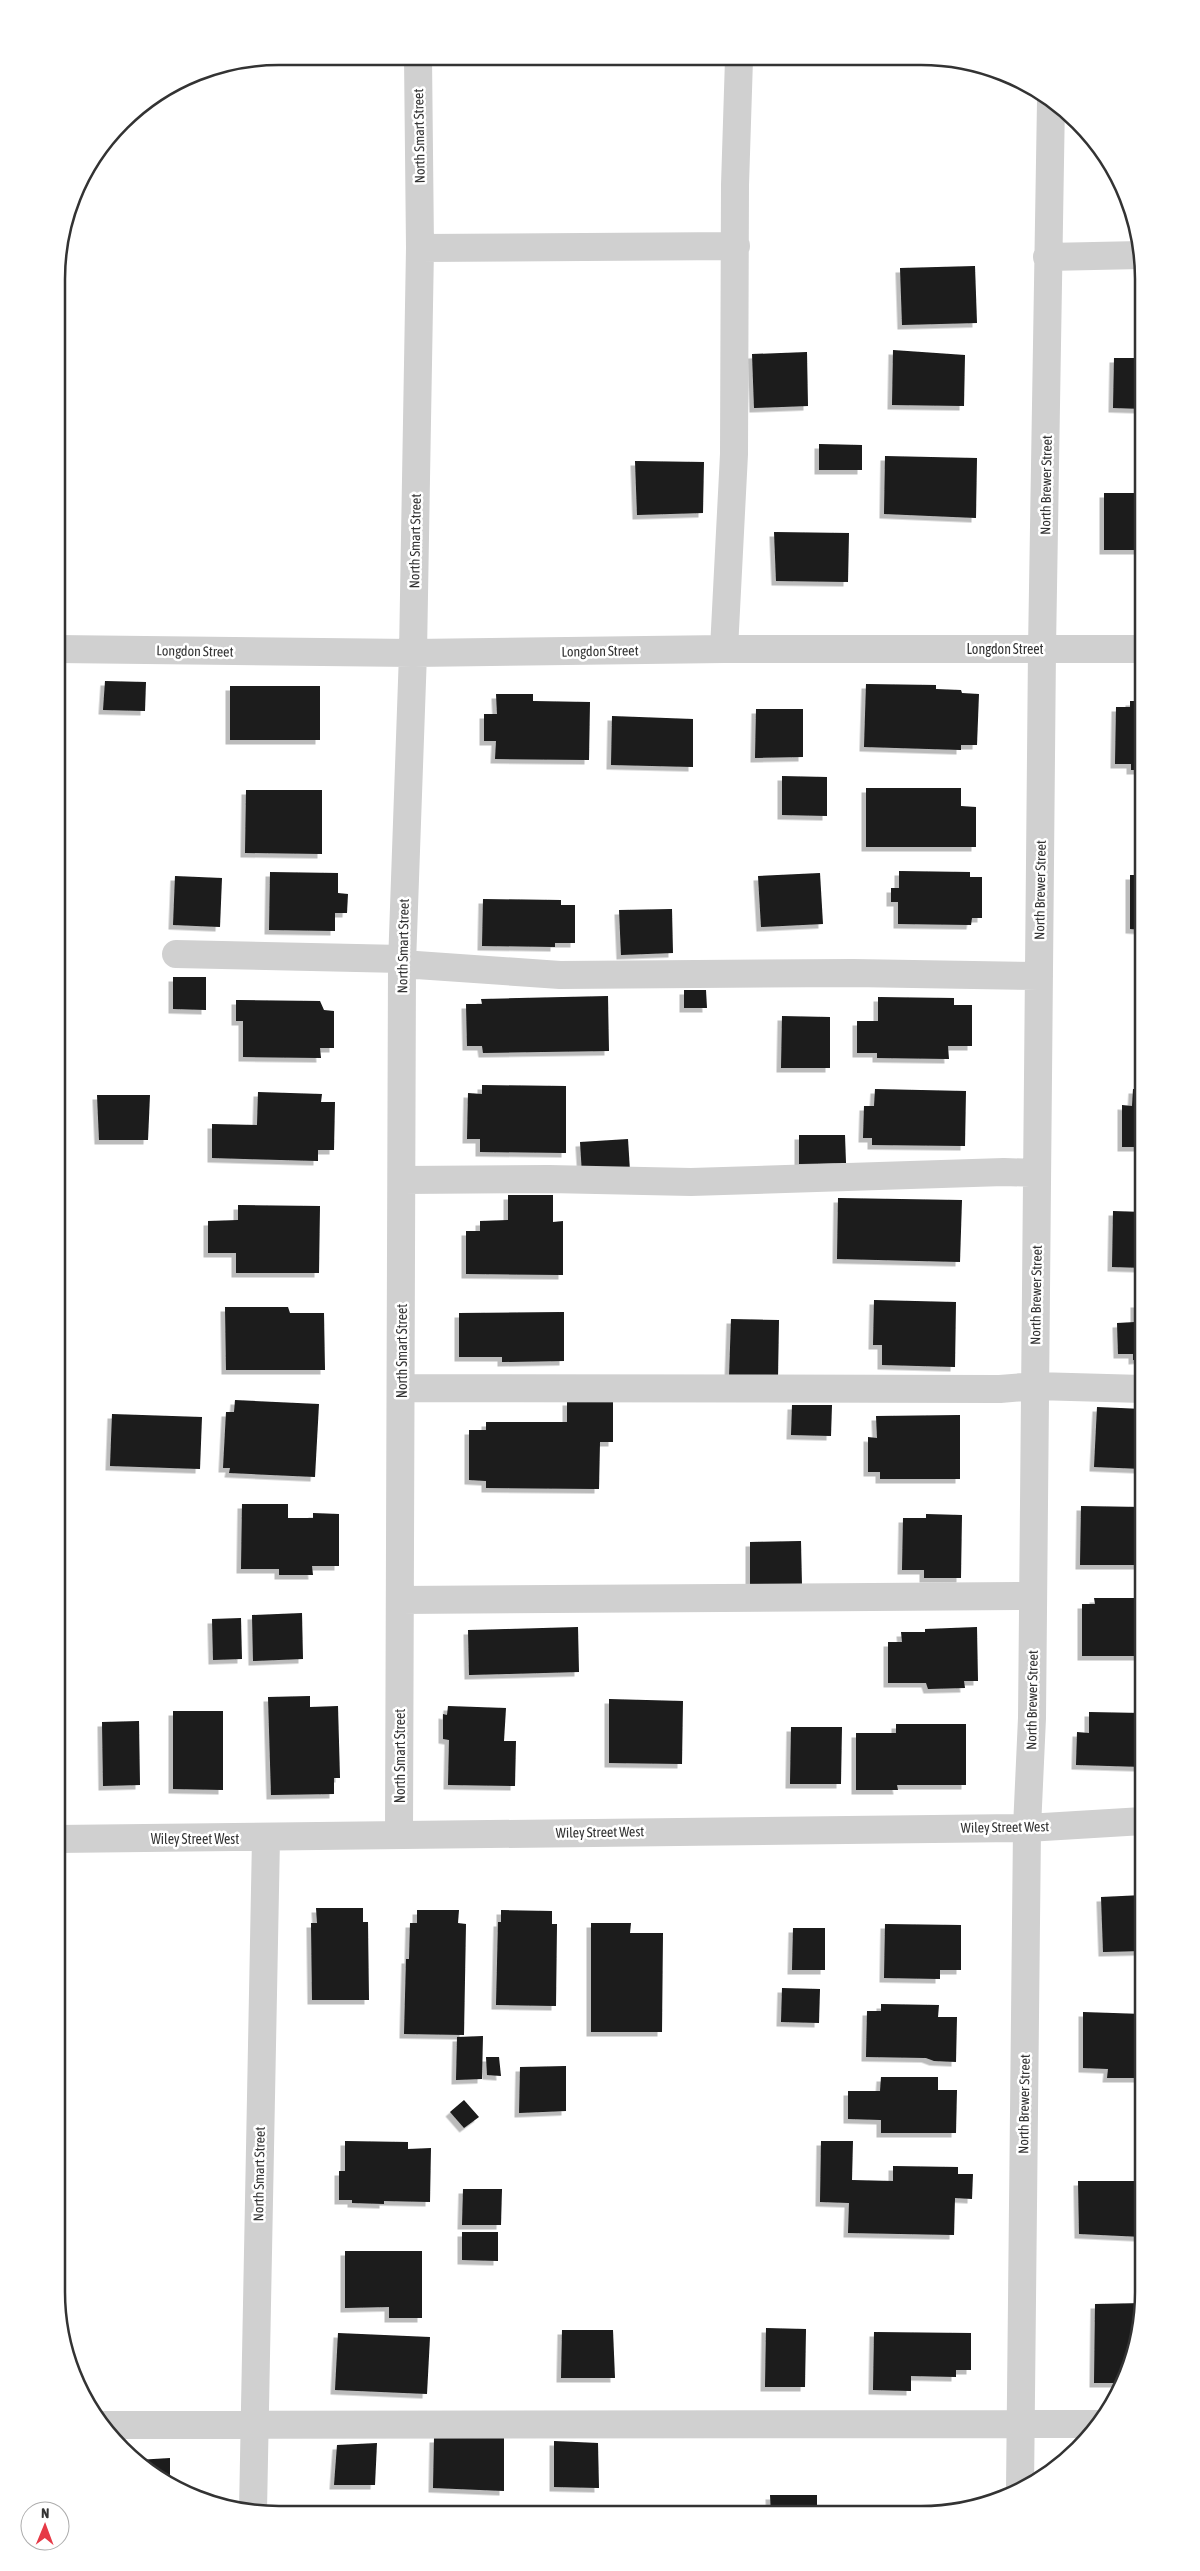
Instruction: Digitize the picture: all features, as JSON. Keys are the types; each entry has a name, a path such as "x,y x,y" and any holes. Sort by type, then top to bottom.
{"street":[{"name":"North Smart Street","path":"399,1834 403,1180 402,961 413,653 420,248 418,65"},
{"path":"724,649 734,454 735,184 739,65"},
{"name":"North Brewer Street","path":"1020,2482 1027,1828 1032,1718 1042,649 1052,110"},
{"path":"420,248 736,246"},
{"path":"1048,257 1134,255"},
{"name":"Longdon Street","path":"65,650 413,653 724,649 1135,649"},
{"path":"176,954 402,961 560,975 853,973 1039,976"},
{"path":"403,1180 549,1179 691,1182 1004,1172 1037,1173"},
{"path":"401,1388 1000,1389 1035,1386 1135,1389"},
{"path":"401,1600 1033,1596"},
{"name":"Wiley Street West","path":"65,1839 1027,1828 1135,1821"},
{"name":"North Smart Street","path":"253,2504 253,2424 266,1838"},
{"path":"111,2425 1089,2424"}],"building":[{"path":"975,266 977,323 902,325 900,268"},
{"path":"893,350 965,355 964,406 892,405"},
{"path":"807,352 808,406 754,408 752,354"},
{"path":"1114,358 1135,358 1135,409 1113,408"},
{"path":"819,444 862,445 862,470 819,470"},
{"path":"885,456 977,458 976,518 884,514"},
{"path":"635,461 704,462 703,513 637,515"},
{"path":"1104,493 1135,493 1135,550 1104,550"},
{"path":"774,532 849,533 848,582 776,581"},
{"path":"105,681 146,682 145,711 103,710"},
{"path":"866,684 936,685 936,689 961,690 962,693 979,694 977,745 961,745 961,750 864,747"},
{"path":"230,686 320,686 320,740 230,740"},
{"path":"496,694 533,694 533,701 590,702 589,760 495,759 496,741 484,741 484,714 497,714"},
{"path":"1130,701 1135,701 1135,770 1131,770 1131,764 1115,764 1116,707 1130,707"},
{"path":"756,709 803,709 803,757 755,758"},
{"path":"612,716 693,719 693,767 611,765"},
{"path":"782,776 827,777 827,816 782,815"},
{"path":"866,788 961,788 961,806 976,807 976,847 866,847"},
{"path":"246,790 322,790 322,854 245,853"},
{"path":"899,871 970,872 970,877 982,877 982,918 972,918 971,925 898,924 898,902 891,902 891,888 899,888"},
{"path":"270,872 338,873 338,893 348,894 347,913 335,913 335,931 269,930"},
{"path":"820,873 823,924 761,927 758,876"},
{"path":"1130,875 1135,875 1135,929 1130,929"},
{"path":"175,876 222,878 220,927 173,925"},
{"path":"483,899 561,900 561,905 575,905 575,943 555,943 555,947 482,946"},
{"path":"672,909 673,953 621,955 619,910"},
{"path":"173,977 206,977 206,1010 173,1009"},
{"path":"684,990 706,990 707,1008 684,1008"},
{"path":"608,996 609,1051 483,1053 482,1046 467,1046 466,1004 482,1004 481,999"},
{"path":"878,997 954,998 954,1005 972,1005 972,1046 948,1046 949,1059 877,1058 877,1053 857,1053 857,1021 878,1021"},
{"path":"236,1000 320,1001 324,1010 334,1011 334,1048 320,1048 321,1058 243,1057 243,1021 236,1021"},
{"path":"782,1016 830,1017 830,1068 781,1068"},
{"path":"482,1085 566,1086 566,1153 480,1152 480,1139 467,1139 468,1093 482,1094"},
{"path":"875,1089 966,1091 965,1146 872,1145 872,1138 863,1138 864,1106 874,1106"},
{"path":"1133,1089 1135,1089 1135,1147 1122,1147 1122,1105 1132,1106"},
{"path":"258,1092 322,1094 321,1102 335,1102 334,1150 318,1150 318,1161 212,1158 212,1124 257,1125"},
{"path":"97,1095 150,1095 148,1140 99,1140"},
{"path":"799,1135 845,1135 846,1163 799,1164"},
{"path":"628,1139 630,1171 582,1174 580,1142"},
{"path":"508,1195 553,1195 553,1222 563,1221 563,1275 466,1274 466,1231 480,1231 480,1221 508,1220"},
{"path":"838,1198 962,1200 960,1262 837,1259"},
{"path":"238,1205 320,1206 319,1273 236,1273 236,1253 208,1253 208,1221 238,1220"},
{"path":"1113,1211 1135,1212 1135,1268 1112,1267"},
{"path":"874,1300 956,1302 955,1367 882,1365 882,1345 873,1345"},
{"path":"225,1307 288,1307 290,1313 324,1313 325,1370 226,1370"},
{"path":"564,1312 564,1361 502,1362 502,1357 459,1357 459,1313"},
{"path":"731,1319 779,1320 778,1378 729,1377"},
{"path":"1135,1322 1135,1360 1133,1360 1133,1354 1118,1354 1117,1323"},
{"path":"235,1400 319,1404 315,1477 229,1473 230,1468 223,1468 226,1412 234,1412"},
{"path":"567,1401 613,1402 613,1442 600,1442 599,1489 486,1488 486,1481 469,1480 469,1430 486,1430 486,1422 567,1422"},
{"path":"792,1405 832,1405 831,1436 791,1435"},
{"path":"1097,1407 1135,1409 1135,1469 1094,1467"},
{"path":"112,1414 202,1417 200,1469 110,1466"},
{"path":"960,1415 960,1479 880,1479 880,1472 868,1472 868,1437 877,1438 876,1416"},
{"path":"242,1504 288,1504 288,1518 313,1518 313,1513 339,1514 339,1566 312,1566 313,1575 279,1575 279,1569 241,1569"},
{"path":"1081,1506 1135,1507 1135,1565 1080,1565"},
{"path":"926,1514 962,1515 961,1578 924,1578 924,1570 902,1570 903,1518 926,1518"},
{"path":"801,1541 802,1586 750,1587 750,1542"},
{"path":"1094,1598 1135,1598 1135,1656 1082,1656 1082,1604 1095,1604"},
{"path":"302,1613 303,1659 253,1661 252,1615"},
{"path":"241,1618 242,1659 213,1660 212,1619"},
{"path":"578,1627 579,1672 469,1675 468,1630"},
{"path":"977,1627 978,1681 964,1681 965,1688 928,1689 926,1683 888,1683 888,1642 902,1642 901,1632 925,1632 925,1629"},
{"path":"310,1696 310,1707 338,1706 340,1778 334,1778 334,1794 271,1795 268,1697"},
{"path":"609,1699 683,1701 682,1764 609,1763"},
{"path":"448,1706 506,1708 504,1741 516,1741 515,1786 448,1785 449,1740 443,1739 443,1714 447,1715"},
{"path":"173,1711 223,1711 223,1790 173,1789"},
{"path":"1089,1712 1135,1713 1135,1767 1076,1765 1077,1732 1089,1733"},
{"path":"139,1721 140,1785 103,1786 102,1722"},
{"path":"896,1724 966,1724 966,1785 897,1785 898,1790 856,1790 856,1733 896,1733"},
{"path":"791,1727 842,1727 841,1784 790,1784"},
{"path":"1135,1895 1135,1951 1103,1952 1101,1897"},
{"path":"316,1908 363,1908 363,1922 368,1922 369,2000 312,2000 311,1923 317,1923"},
{"path":"417,1910 459,1910 458,1923 466,1924 464,2035 404,2034 406,1959 409,1959 410,1923 417,1923"},
{"path":"501,1910 552,1911 552,1924 557,1924 556,2006 496,2005 498,1922 501,1922"},
{"path":"591,1923 631,1923 630,1933 663,1933 662,2032 591,2032"},
{"path":"885,1924 961,1925 961,1970 940,1970 940,1979 884,1978"},
{"path":"793,1928 825,1928 825,1970 792,1970"},
{"path":"782,1988 820,1989 819,2023 781,2022"},
{"path":"881,2004 939,2005 938,2017 957,2017 956,2062 934,2061 926,2058 866,2057 867,2011 881,2011"},
{"path":"1083,2012 1135,2014 1135,2078 1107,2078 1108,2069 1083,2068"},
{"path":"483,2036 482,2079 456,2080 457,2037"},
{"path":"486,2057 499,2057 501,2076 487,2075"},
{"path":"566,2066 566,2111 519,2113 520,2067"},
{"path":"881,2077 938,2077 938,2090 957,2090 956,2133 881,2133 881,2120 848,2119 848,2091 880,2091"},
{"path":"464,2100 479,2117 464,2128 450,2112"},
{"path":"345,2141 408,2142 408,2149 431,2148 430,2202 384,2201 384,2204 352,2203 352,2200 339,2200 339,2171 345,2171"},
{"path":"821,2141 853,2141 852,2180 893,2181 893,2166 958,2167 958,2174 973,2174 972,2199 955,2198 954,2235 848,2233 849,2203 820,2202"},
{"path":"1078,2181 1135,2181 1135,2237 1079,2234"},
{"path":"463,2189 502,2189 501,2225 462,2225"},
{"path":"462,2232 498,2232 498,2261 462,2260"},
{"path":"345,2251 422,2251 422,2318 389,2318 389,2307 345,2308"},
{"path":"1135,2303 1128,2347 1115,2383 1094,2383 1095,2304"},
{"path":"766,2328 806,2329 805,2387 765,2387"},
{"path":"562,2330 613,2330 615,2378 561,2378"},
{"path":"874,2332 971,2333 971,2370 956,2370 956,2377 911,2376 911,2391 873,2390"},
{"path":"338,2333 430,2337 427,2394 335,2390"},
{"path":"434,2438 504,2438 504,2491 433,2488"},
{"path":"554,2441 598,2443 599,2488 554,2487"},
{"path":"377,2443 375,2485 334,2485 337,2445"},
{"path":"170,2458 170,2476 160,2470 146,2459"},
{"path":"770,2495 817,2495 817,2506 771,2506"}]}
